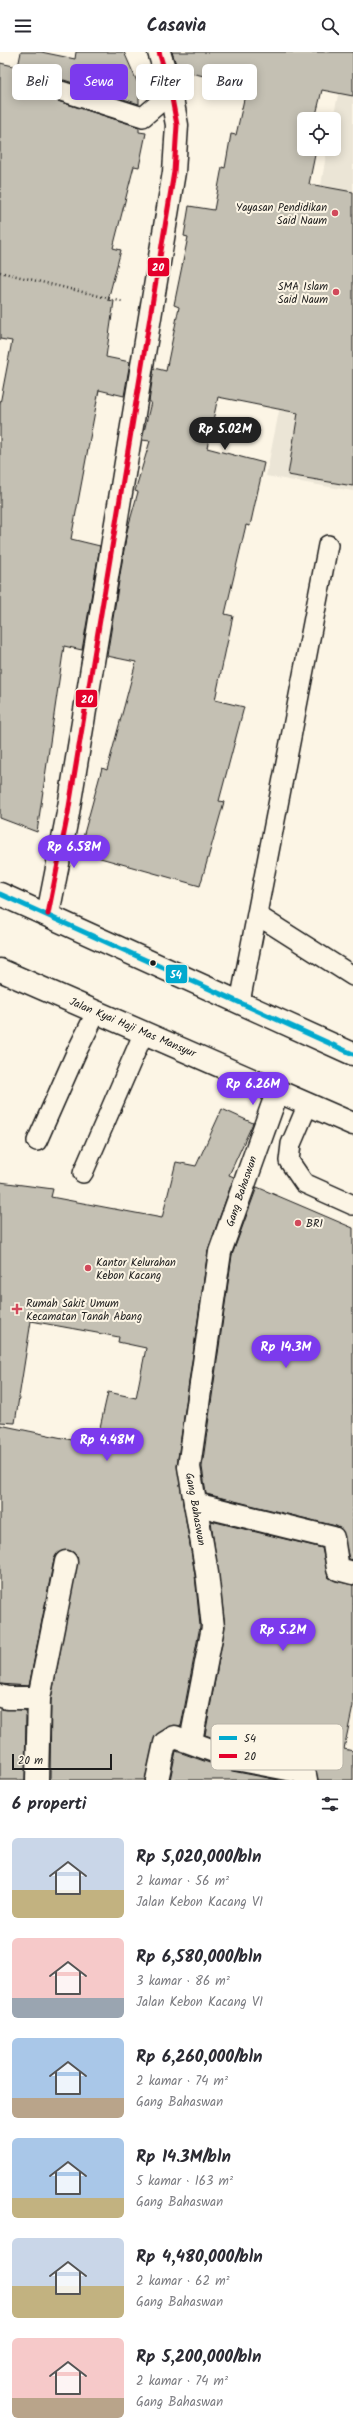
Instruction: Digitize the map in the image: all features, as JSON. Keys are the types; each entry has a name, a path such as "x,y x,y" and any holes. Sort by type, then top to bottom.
{"street":[{"path":"159,52 162,64"},
{"path":"48,914 68,813 174,172 177,126 172,100"},
{"path":"0,894 48,914 353,1054"},
{"name":"Jalan Kyai Haji Mas Mansyur","path":"0,970 98,1011 353,1124"},
{"name":"Gang Bahaswan","path":"191,1741 213,1628 207,1573 188,1467 220,1252 260,1134 278,1090"},
{"path":"195,1504 333,1538 338,1569 353,1573"},
{"path":"37,1780 40,1698 66,1562"},
{"path":"0,1696 7,1698 40,1698"},
{"path":"157,1780 165,1743 175,1737 191,1741 211,1749"},
{"path":"293,1770 305,1775 306,1780"}],"lane":[{"path":"62,91 143,117 164,100"},
{"path":"240,1002 328,545"},
{"path":"257,915 353,976"},
{"path":"37,1141 76,1054 98,1011"},
{"path":"83,1173 144,1032"},
{"path":"308,1104 291,1144 289,1161 304,1183 353,1205"}],"path":[{"path":"0,272 132,304"}],"shaded area":[{"name":"Yayasan Pendidikan Said Naum","path":"347,52 353,52 353,491 266,476 306,277 326,156 341,156 341,112 334,112"}],"building":[{"path":"21,52 41,52 75,59 76,52 124,52 136,79 136,100 139,100 139,104 126,100 128,100 128,64 70,64 70,82 62,81 62,64 19,64"},
{"path":"172,52 353,52 353,96 322,90 317,112 297,112 297,156 315,156 309,184 353,192 353,486 288,475 298,413 218,397 207,448 264,463 250,526 246,525 225,614 233,616 215,700 244,707 219,801 224,802 200,886 79,852 102,768 107,770 136,662 107,656 127,531 138,492 135,491 150,441 142,440 151,402 149,402 154,368 166,371 179,307 174,305 188,237 184,236 189,206 214,210 222,167 225,168 231,134 236,135 244,100 257,100 257,64 202,64 202,76 194,74 194,64 176,64"},
{"path":"0,63 12,66 12,100 57,100 139,127 139,132 146,133 139,167 134,166 113,248 121,250 108,300 114,301 106,357 130,362 124,396 99,390 71,539 100,546 82,650 64,646 37,832 0,818 0,404 12,341 0,339"},
{"path":"222,1109 253,1123 229,1175 234,1177 208,1250 177,1465 195,1575 200,1626 181,1726 169,1726 155,1736 145,1780 50,1780 51,1699 78,1558 74,1553 68,1550 57,1554 54,1559 29,1686 0,1684 0,1425 96,1445 108,1392 136,1398 146,1348 118,1342 119,1337 31,1321 15,1423 0,1422 0,1182 53,1189 51,1197 162,1218 176,1162 196,1166"},
{"path":"257,1187 353,1228 353,1560 349,1559 342,1530 336,1526 206,1494 202,1467 232,1255"},
{"path":"211,1521 322,1548 328,1577 335,1581 353,1585 353,1706 344,1749 353,1751 353,1780 318,1780 316,1770 343,1770 343,1724 211,1724 211,1737 205,1735 225,1626"},
{"path":"0,1709 26,1710 25,1780 0,1780"},
{"path":"176,1751 211,1764 211,1770 229,1770 279,1780 170,1780"}],"transit line":[{"name":"20","path":"48,914 68,813 174,172 177,125 170,88 159,52"},
{"name":"54","path":"0,894 353,1054"}],"place":[{"name":"Yayasan Pendidikan Said Naum","path":"335,213"},
{"name":"SMA Islam Said Naum","path":"336,292"},
{"name":"BRI","path":"298,1223"},
{"name":"Kantor Kelurahan Kebon Kacang","path":"88,1268"},
{"name":"Rumah Sakit Umum Kecamatan Tanah Abang","path":"17,1309"}]}
